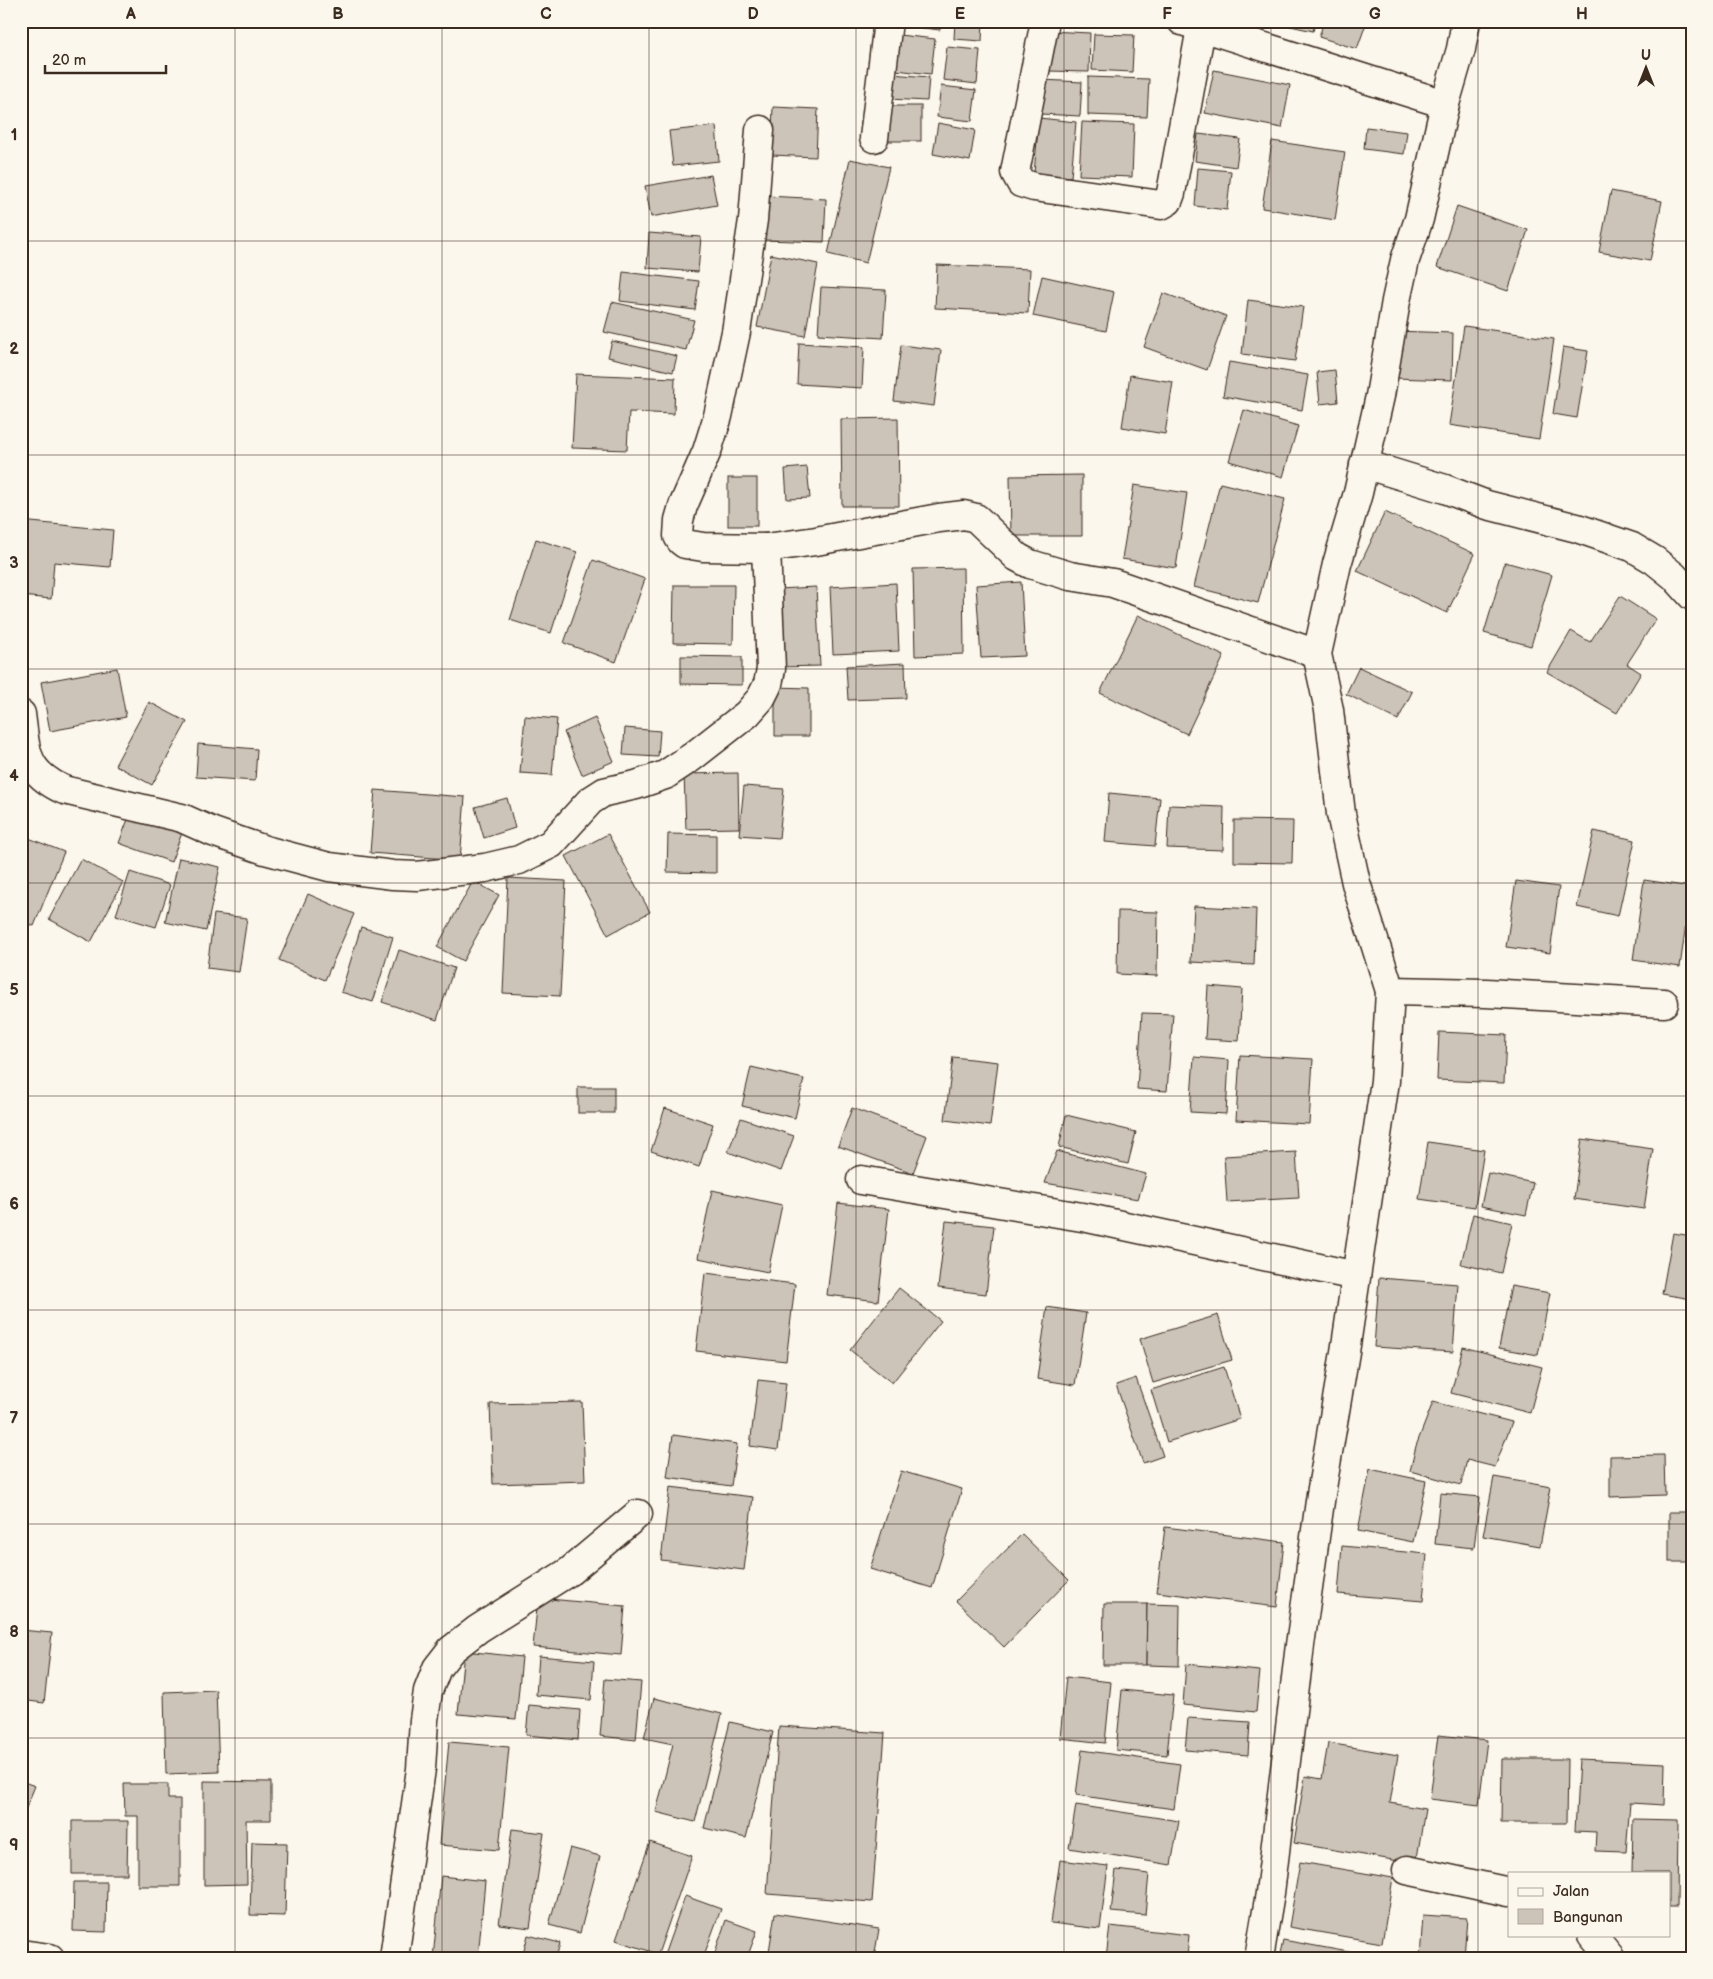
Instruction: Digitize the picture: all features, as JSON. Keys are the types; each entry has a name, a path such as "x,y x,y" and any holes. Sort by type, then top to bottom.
{"street":[{"path":"874,138 888,21"},
{"path":"1045,21 1015,172 1021,183 1034,187 1161,205 1168,201 1171,193 1192,25 1445,104"},
{"path":"1259,1958 1270,1893 1300,1645 1321,1494 1385,1081 1390,991 1356,883 1341,814 1329,710 1317,654 1380,396 1405,260 1419,219 1445,104 1462,49 1466,21"},
{"path":"760,130 753,220 736,332 718,416 707,451 683,506 679,520 678,536 681,541 692,546 766,548 964,515 976,518 1017,557 1030,564 1070,576 1113,583 1317,654"},
{"path":"1364,464 1445,489 1487,505 1577,528 1632,547 1654,560 1674,576 1692,596"},
{"path":"21,714 30,763 48,783 64,790 182,818 213,832 265,850 329,867 393,875 418,876 469,871 503,865 519,860 551,844 590,801 604,792 651,780 678,767 727,731 747,714 761,698 768,684 771,669 766,548"},
{"path":"1390,991 1486,993 1664,1003"},
{"path":"861,1180 1088,1218 1356,1276"},
{"path":"394,1958 422,1769 424,1720 428,1691 437,1668 451,1650 478,1629 570,1571 638,1514"},
{"path":"1406,1870 1508,1892"},
{"path":"1593,1936 1611,1958"},
{"path":"21,1954 50,1958"}],"building":[{"path":"899,21 941,21 940,30 899,25"},
{"path":"955,21 983,21 982,41 954,39"},
{"path":"1287,21 1316,21 1313,31 1286,25"},
{"path":"1324,21 1367,21 1357,49 1319,37"},
{"path":"1049,31 1090,33 1089,72 1048,71"},
{"path":"1094,34 1134,35 1132,72 1092,70"},
{"path":"899,35 935,39 931,74 896,70"},
{"path":"947,47 980,50 977,84 943,80"},
{"path":"1214,70 1290,85 1282,128 1205,113"},
{"path":"891,74 929,77 927,101 889,99"},
{"path":"1088,77 1149,79 1147,117 1088,115"},
{"path":"1042,80 1082,82 1080,116 1041,114"},
{"path":"941,86 976,90 972,121 937,117"},
{"path":"885,106 921,106 921,141 885,141"},
{"path":"773,107 818,109 816,157 771,155"},
{"path":"1039,118 1076,122 1071,177 1034,173"},
{"path":"1082,122 1134,124 1132,177 1079,175"},
{"path":"938,123 975,130 970,161 933,154"},
{"path":"716,126 719,161 673,166 669,131"},
{"path":"1366,127 1407,132 1404,154 1364,149"},
{"path":"1198,134 1240,139 1236,167 1195,161"},
{"path":"1272,141 1345,152 1335,220 1262,208"},
{"path":"850,159 889,167 866,263 828,254"},
{"path":"1198,168 1231,171 1227,210 1195,206"},
{"path":"711,175 717,205 651,217 645,186"},
{"path":"1611,191 1662,201 1650,261 1599,252"},
{"path":"766,196 826,199 824,242 764,240"},
{"path":"1457,206 1528,230 1508,291 1437,267"},
{"path":"649,233 701,237 698,272 647,268"},
{"path":"771,254 818,264 805,336 757,327"},
{"path":"937,265 1030,269 1028,313 935,308"},
{"path":"623,272 699,281 695,310 620,301"},
{"path":"1042,276 1114,292 1106,331 1033,316"},
{"path":"821,287 886,290 883,338 818,334"},
{"path":"1163,293 1226,316 1207,370 1144,347"},
{"path":"1248,300 1303,307 1295,361 1242,354"},
{"path":"612,302 694,320 686,350 604,332"},
{"path":"1464,326 1554,339 1539,439 1449,425"},
{"path":"1395,331 1453,333 1452,380 1394,378"},
{"path":"612,341 677,356 673,372 608,357"},
{"path":"799,343 864,347 862,388 797,384"},
{"path":"901,345 941,350 934,406 894,401"},
{"path":"1563,347 1588,351 1577,418 1553,414"},
{"path":"1229,362 1308,375 1302,410 1223,396"},
{"path":"1335,370 1338,402 1320,404 1317,372"},
{"path":"576,374 675,378 674,414 629,412 627,450 572,448"},
{"path":"1130,375 1173,382 1165,434 1122,427"},
{"path":"1244,410 1298,426 1283,477 1229,461"},
{"path":"898,418 899,506 842,506 841,419"},
{"path":"807,467 810,498 787,499 785,469"},
{"path":"1082,475 1082,536 1011,536 1010,476"},
{"path":"728,478 757,478 757,526 728,526"},
{"path":"1220,483 1285,499 1258,603 1194,587"},
{"path":"1134,485 1187,493 1176,568 1122,559"},
{"path":"1385,512 1475,554 1447,613 1357,571"},
{"path":"21,521 113,530 110,567 54,562 51,599 21,596"},
{"path":"536,539 577,552 551,633 510,620"},
{"path":"593,560 645,579 616,662 564,643"},
{"path":"1505,562 1552,575 1531,646 1484,633"},
{"path":"963,568 964,654 915,656 913,569"},
{"path":"1021,582 1025,656 981,658 976,585"},
{"path":"896,583 899,651 833,654 830,587"},
{"path":"674,585 734,585 733,644 673,643"},
{"path":"816,587 820,666 781,667 778,589"},
{"path":"1620,596 1656,619 1627,664 1641,673 1617,713 1547,672 1571,631 1590,642"},
{"path":"1138,615 1224,656 1187,734 1100,693"},
{"path":"681,656 742,657 742,685 681,684"},
{"path":"905,663 906,698 848,700 846,666"},
{"path":"1359,667 1412,692 1398,720 1346,694"},
{"path":"117,668 126,717 50,731 41,682"},
{"path":"775,687 809,688 809,736 775,736"},
{"path":"149,702 187,722 152,785 115,765"},
{"path":"525,716 557,719 552,775 520,773"},
{"path":"595,718 614,761 582,775 564,732"},
{"path":"625,728 660,731 658,757 623,755"},
{"path":"198,744 257,749 255,781 196,777"},
{"path":"738,773 739,828 686,829 684,774"},
{"path":"744,786 784,789 779,838 739,835"},
{"path":"375,790 465,797 460,860 370,853"},
{"path":"1109,793 1160,798 1155,846 1105,842"},
{"path":"507,798 515,828 484,838 475,807"},
{"path":"1169,805 1224,807 1223,850 1167,848"},
{"path":"130,814 182,833 171,862 119,843"},
{"path":"1234,820 1293,821 1292,863 1234,862"},
{"path":"1594,831 1635,840 1618,916 1577,907"},
{"path":"608,834 650,912 608,935 566,856"},
{"path":"668,834 716,835 716,873 667,872"},
{"path":"21,835 64,852 34,926 21,921"},
{"path":"179,858 220,867 206,931 165,922"},
{"path":"81,859 123,882 91,942 49,919"},
{"path":"130,872 170,885 156,927 116,915"},
{"path":"508,878 566,881 560,996 503,993"},
{"path":"1644,880 1691,887 1680,967 1633,960"},
{"path":"473,881 499,895 463,961 437,947"},
{"path":"1516,881 1559,887 1550,953 1506,947"},
{"path":"308,894 354,914 325,980 279,960"},
{"path":"1194,906 1256,909 1254,965 1191,962"},
{"path":"1118,911 1158,912 1157,976 1117,974"},
{"path":"214,914 247,918 239,972 207,968"},
{"path":"361,927 393,937 373,1002 341,992"},
{"path":"399,950 454,968 437,1020 382,1002"},
{"path":"1208,986 1242,989 1239,1041 1205,1039"},
{"path":"1142,1013 1173,1014 1167,1091 1137,1089"},
{"path":"1439,1032 1506,1035 1504,1083 1437,1080"},
{"path":"1240,1055 1313,1059 1309,1124 1236,1120"},
{"path":"953,1057 998,1062 990,1126 945,1120"},
{"path":"1194,1057 1229,1060 1226,1114 1190,1112"},
{"path":"751,1067 804,1079 795,1118 742,1106"},
{"path":"578,1087 614,1087 614,1113 578,1113"},
{"path":"665,1108 713,1124 699,1167 651,1151"},
{"path":"852,1108 927,1136 913,1173 838,1146"},
{"path":"1066,1115 1136,1132 1128,1164 1059,1147"},
{"path":"741,1118 794,1136 781,1171 728,1152"},
{"path":"1582,1139 1653,1149 1644,1209 1574,1199"},
{"path":"1428,1142 1484,1150 1475,1207 1419,1199"},
{"path":"1057,1151 1146,1174 1138,1199 1045,1183"},
{"path":"1296,1152 1299,1198 1227,1202 1224,1156"},
{"path":"1488,1173 1533,1183 1526,1215 1481,1206"},
{"path":"712,1190 782,1205 768,1272 698,1258"},
{"path":"838,1203 889,1209 878,1301 827,1295"},
{"path":"1473,1214 1512,1223 1501,1273 1461,1264"},
{"path":"946,1221 994,1226 986,1294 938,1288"},
{"path":"1673,1233 1692,1236 1692,1299 1662,1294"},
{"path":"705,1273 795,1284 786,1361 696,1351"},
{"path":"1379,1278 1458,1284 1453,1352 1374,1347"},
{"path":"1511,1286 1550,1293 1538,1355 1499,1348"},
{"path":"899,1288 941,1321 892,1383 850,1350"},
{"path":"1047,1307 1086,1313 1075,1385 1037,1379"},
{"path":"1218,1315 1232,1360 1153,1383 1140,1339"},
{"path":"1463,1347 1542,1367 1530,1413 1451,1393"},
{"path":"1224,1367 1240,1419 1167,1442 1151,1390"},
{"path":"1136,1378 1163,1456 1143,1463 1116,1385"},
{"path":"758,1380 786,1383 778,1450 750,1446"},
{"path":"582,1402 585,1481 493,1484 490,1404"},
{"path":"1433,1402 1512,1422 1495,1467 1467,1460 1461,1485 1410,1471 1416,1446"},
{"path":"673,1435 737,1444 731,1486 667,1477"},
{"path":"1664,1455 1665,1495 1610,1497 1610,1456"},
{"path":"1370,1469 1426,1481 1413,1542 1358,1531"},
{"path":"901,1471 962,1489 932,1588 870,1569"},
{"path":"1494,1477 1551,1487 1540,1546 1483,1536"},
{"path":"670,1487 753,1497 744,1570 661,1560"},
{"path":"1440,1493 1480,1497 1474,1548 1435,1544"},
{"path":"1669,1512 1692,1512 1692,1562 1669,1562"},
{"path":"1165,1527 1284,1542 1277,1607 1157,1592"},
{"path":"1022,1534 1069,1580 1004,1647 956,1601"},
{"path":"1342,1546 1427,1554 1423,1601 1338,1594"},
{"path":"538,1598 625,1606 621,1655 533,1647"},
{"path":"1104,1604 1147,1604 1146,1665 1103,1665"},
{"path":"1147,1604 1180,1605 1179,1666 1146,1665"},
{"path":"21,1630 52,1633 44,1703 21,1700"},
{"path":"464,1651 522,1657 516,1719 458,1714"},
{"path":"539,1656 594,1661 591,1700 536,1695"},
{"path":"1186,1664 1260,1671 1256,1712 1183,1705"},
{"path":"1066,1677 1111,1682 1105,1743 1060,1738"},
{"path":"605,1679 641,1682 636,1740 600,1736"},
{"path":"216,1690 219,1772 166,1774 164,1692"},
{"path":"1122,1690 1173,1695 1167,1755 1116,1750"},
{"path":"654,1698 722,1714 695,1822 656,1812 673,1744 644,1738"},
{"path":"529,1705 580,1710 578,1740 526,1735"},
{"path":"1188,1718 1250,1722 1248,1755 1185,1750"},
{"path":"730,1722 773,1732 746,1838 704,1828"},
{"path":"779,1726 885,1733 872,1902 767,1894"},
{"path":"1438,1735 1487,1740 1479,1805 1430,1799"},
{"path":"449,1742 509,1747 499,1850 439,1845"},
{"path":"1328,1743 1398,1755 1390,1803 1425,1809 1416,1864 1294,1843 1305,1776 1322,1779"},
{"path":"1082,1750 1180,1764 1174,1809 1076,1795"},
{"path":"1502,1759 1567,1759 1566,1823 1501,1823"},
{"path":"1579,1759 1665,1763 1664,1805 1630,1803 1626,1852 1595,1851 1596,1832 1575,1831"},
{"path":"21,1781 35,1786 21,1820"},
{"path":"204,1781 271,1782 271,1820 246,1820 247,1884 204,1885"},
{"path":"124,1784 168,1784 168,1799 180,1799 180,1886 138,1886 138,1816 125,1816"},
{"path":"1076,1805 1179,1821 1171,1865 1069,1848"},
{"path":"1633,1819 1678,1820 1677,1907 1670,1907 1670,1872 1632,1872"},
{"path":"72,1821 128,1821 127,1874 72,1874"},
{"path":"512,1829 544,1833 530,1928 499,1924"},
{"path":"252,1842 287,1843 285,1916 250,1915"},
{"path":"650,1842 692,1856 658,1954 616,1940"},
{"path":"570,1848 600,1856 580,1933 549,1925"},
{"path":"1690,1848 1692,1848 1692,1916 1688,1916"},
{"path":"1060,1860 1108,1866 1100,1929 1051,1923"},
{"path":"1300,1862 1393,1878 1382,1943 1289,1927"},
{"path":"1116,1870 1149,1874 1145,1915 1111,1912"},
{"path":"441,1876 485,1881 478,1958 433,1958"},
{"path":"74,1882 107,1882 106,1932 73,1931"},
{"path":"685,1896 721,1909 703,1958 663,1958"},
{"path":"775,1913 879,1929 874,1958 768,1958"},
{"path":"1423,1915 1467,1918 1464,1958 1420,1958"},
{"path":"726,1920 757,1931 747,1958 713,1958"},
{"path":"1110,1926 1189,1935 1187,1958 1106,1958"},
{"path":"528,1935 560,1943 556,1958 522,1958"},
{"path":"1283,1940 1354,1953 1353,1958 1279,1958"}]}
